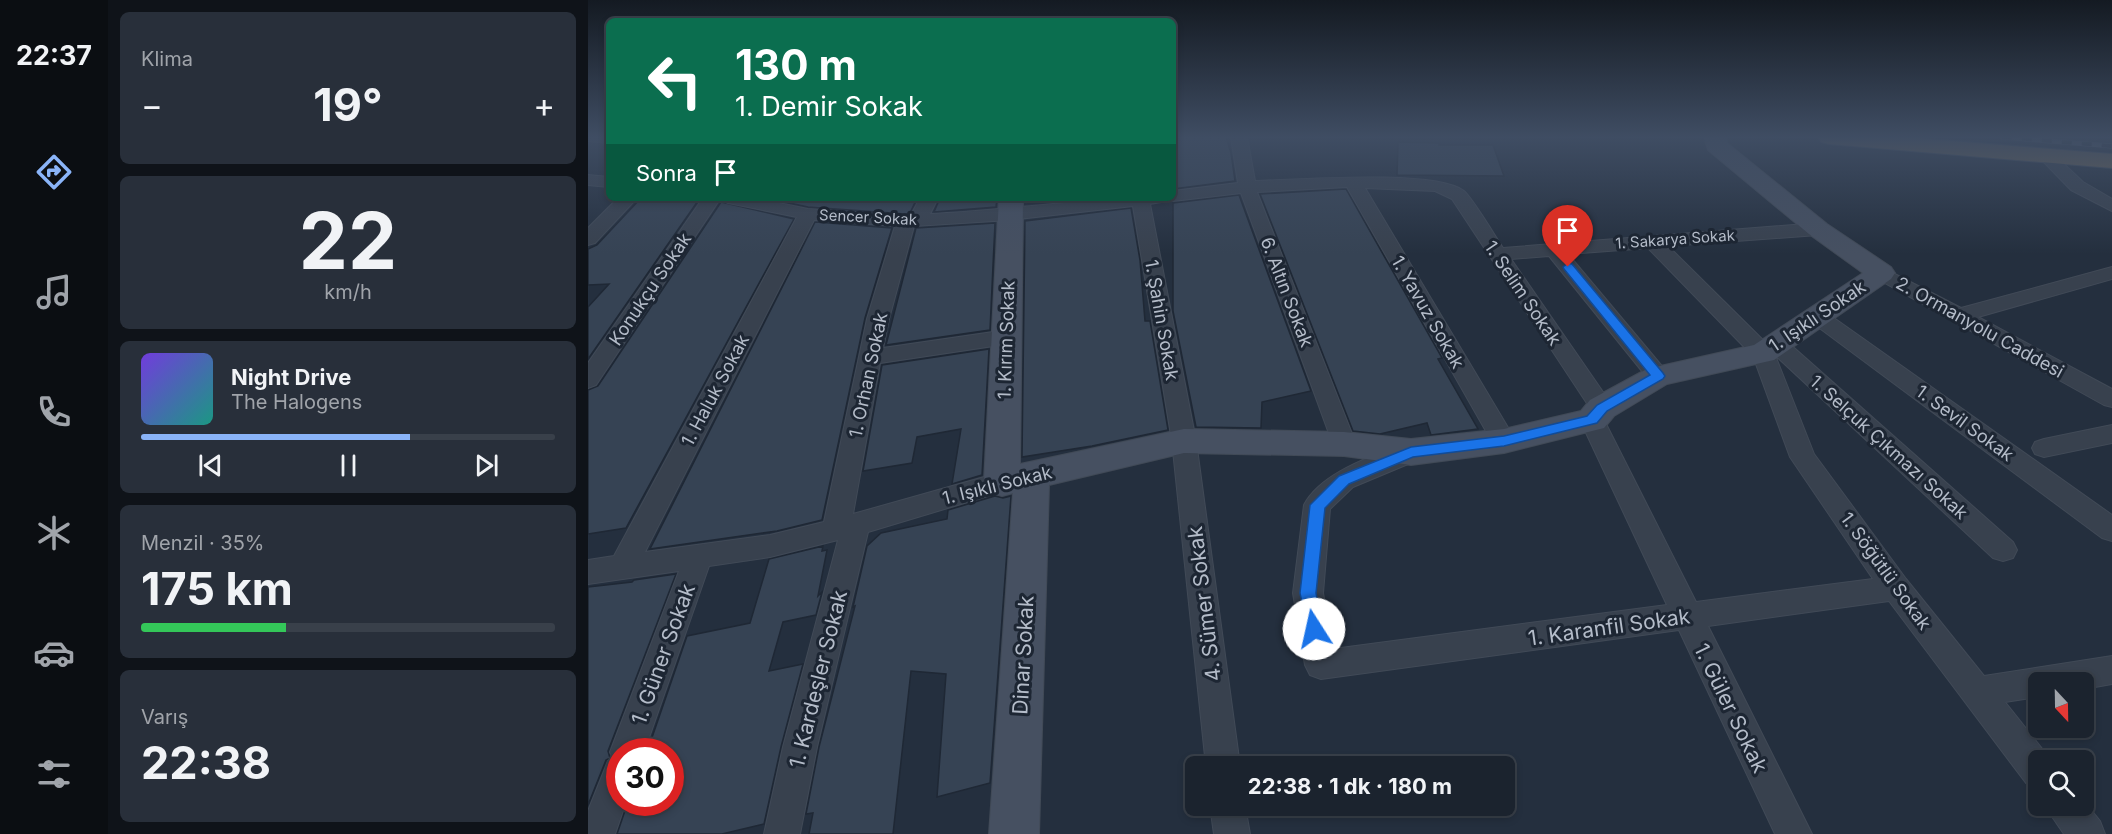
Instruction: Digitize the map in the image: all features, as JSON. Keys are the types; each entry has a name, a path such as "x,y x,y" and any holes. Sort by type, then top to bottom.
{"street":[{"name":"6. Altın Sokak","path":"1245,176 1247,187 1344,444"},
{"name":"2. Ormanyolu Caddesi","path":"1754,176 1818,229 1881,273 2112,399"},
{"path":"2067,176 2077,186 2112,206"},
{"path":"588,180 606,182"},
{"path":"1176,196 1247,187 1353,182"},
{"name":"1. Selim Sokak","path":"1353,182 1438,186 1458,195 1597,414"},
{"name":"1. Yavuz Sokak","path":"1353,182 1504,441"},
{"path":"588,239 625,201"},
{"name":"Konukçu Sokak","path":"588,380 710,201"},
{"name":"Sencer Sokak","path":"743,201 808,214 912,221 1011,206 1107,201"},
{"name":"1. Orhan Sokak","path":"846,527 878,319 912,221 926,201"},
{"name":"1. Şahin Sokak","path":"1146,201 1184,441"},
{"name":"1. Kırım Sokak","path":"1011,206 1007,337 1017,479"},
{"name":"1. Haluk Sokak","path":"623,567 808,214"},
{"name":"1. Sakarya Sokak","path":"1496,254 1818,229"},
{"name":"1. Selçuk Çıkmazı Sokak","path":"1652,241 1769,349 2003,549"},
{"path":"1553,248 1658,376"},
{"name":"1. Işıklı Sokak","path":"588,572 770,546 1017,479 1184,441 1344,444 1411,452 1504,441 1597,414 1658,376 1769,349 1881,273"},
{"path":"1960,315 2112,273"},
{"name":"1. Sevil Sokak","path":"1817,316 2112,530"},
{"path":"871,357 1007,337"},
{"name":"1. Söğütlü Sokak","path":"1769,349 1803,457 1896,588 2028,758"},
{"name":"1. Güler Sokak","path":"1597,414 1686,617 1794,834"},
{"path":"2044,448 2112,434"},
{"name":"4. Sümer Sokak","path":"1184,441 1222,756"},
{"name":"1. Işıklı Sokak","path":"1321,665 1308,593 1317,505 1344,480 1411,452"},
{"name":"Dinar Sokak","path":"1014,834 1017,479"},
{"name":"1. Kardeşler Sokak","path":"782,834 846,527"},
{"name":"1. Güner Sokak","path":"632,738 699,556"},
{"name":"1. Karanfil Sokak","path":"1321,665 1896,588"},
{"path":"1977,692 2112,670"},
{"path":"597,834 606,810"},
{"path":"1229,816 1232,834"},
{"path":"2073,816 2088,834"}],"building":[{"path":"1176,176 1234,176 1235,181 1176,189"},
{"path":"1346,189 1442,358 1438,359 1478,429 1431,435 1427,423 1380,434 1353,431 1260,194"},
{"path":"1239,195 1311,391 1262,402 1261,428 1196,427 1173,311 1173,203"},
{"path":"638,201 698,201 588,359 588,307 609,284 588,285 588,249 597,245"},
{"path":"780,201 916,201 910,213 906,214 808,207"},
{"path":"939,201 997,201 996,207 934,212"},
{"path":"1025,201 1063,201 1025,204"},
{"path":"721,202 794,219 626,528 588,534 588,390 598,386"},
{"path":"1131,208 1140,260 1145,321 1150,321 1168,430 1092,446 1022,457 1025,221"},
{"path":"815,222 892,228 865,318 822,520 777,531 650,549"},
{"path":"995,223 990,330 886,345 916,228"},
{"path":"989,349 982,475 952,484 961,429 917,437 912,463 863,471 882,365"},
{"path":"995,496 1003,498 1011,496 990,783 937,797 946,674 911,671 893,834 809,834 813,813 806,814 819,747 855,606 853,607 867,546 881,533 947,519 948,510"},
{"path":"823,546 822,551 827,550 818,596 822,592 816,615 783,622 769,671 803,664 764,824 722,834 617,834 623,816 684,816 684,738 652,738 687,636 750,623 769,559"},
{"path":"676,574 613,738 606,738 606,760 588,805 588,587"}],"route":[{"path":"1314,629 1308,593 1317,505 1344,480 1411,452 1504,441 1592,420 1602,408 1658,376 1568,267"}]}
